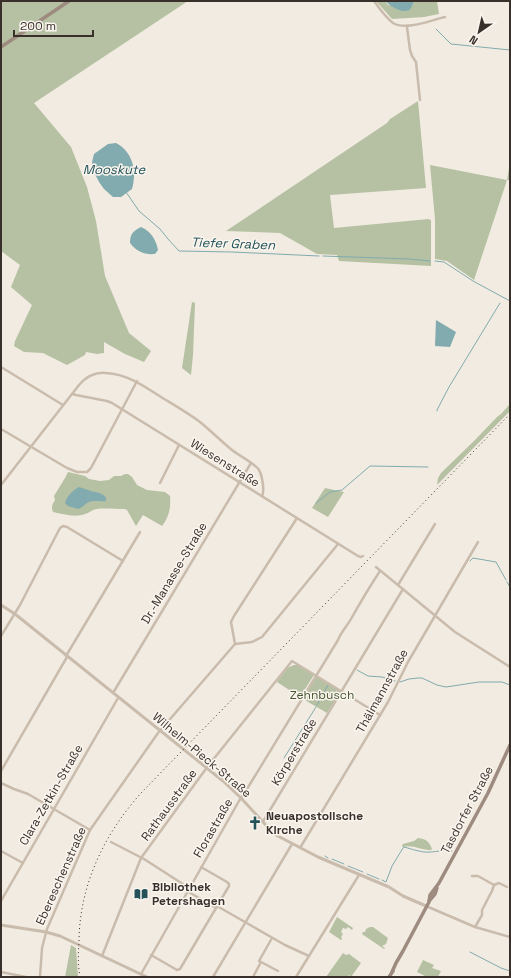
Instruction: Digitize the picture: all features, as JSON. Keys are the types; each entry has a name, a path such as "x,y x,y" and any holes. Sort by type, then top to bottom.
{"main road":[{"path":"1,47 69,1"},
{"name":"Tasdorfer Straße","path":"389,977 426,906 435,894 439,883 491,787 510,745"}],"street":[{"path":"374,1 390,20 398,25 407,27 445,17"},
{"path":"407,27 410,50 416,62 420,100"},
{"path":"1,367 63,406"},
{"path":"1,485 84,379 90,376 105,373 123,376 137,381 199,422 238,455 259,468 264,490 264,494 262,496"},
{"path":"1,429 70,470 85,472 89,471 137,381"},
{"name":"Wiesenstraße","path":"73,394 107,401 338,544 358,556 363,556"},
{"path":"160,483 179,445"},
{"name":"Dr.-Manasse-Straße","path":"112,693 251,463"},
{"path":"297,518 234,616 231,622 234,644 256,641 262,637 338,544"},
{"path":"398,584 435,524"},
{"path":"1,636 15,614 60,528 63,526 123,561"},
{"path":"1,771 140,532"},
{"name":"Thälmannstraße","path":"300,848 380,715 408,662 478,542"},
{"path":"376,567 455,632 510,666"},
{"name":"Florastraße","path":"141,974 241,798 338,640 340,634 380,571"},
{"name":"Körperstraße","path":"263,821 403,589"},
{"name":"Wilhelm-Pieck-Straße","path":"1,605 15,614 207,768 241,798 273,833 322,859 389,887 403,896 426,906"},
{"name":"Ebereschenstraße","path":"40,977 42,948 46,932 90,830 160,731 234,644"},
{"name":"Rathausstraße","path":"102,956 141,858 207,768 292,661 316,675"},
{"path":"316,675 380,715"},
{"name":"Clara-Zetkin-Straße","path":"1,902 118,698"},
{"path":"1,783 28,794 90,830"},
{"path":"111,842 141,858 189,888"},
{"path":"213,977 292,844"},
{"path":"1,851 23,863"},
{"path":"151,955 177,970 180,969 229,886 228,883 201,867"},
{"path":"296,977 360,875"},
{"path":"472,876 478,876 494,885 499,883 507,888"},
{"path":"475,927 482,915 482,910 494,885"},
{"path":"187,891 294,950 309,956"},
{"path":"426,906 475,927 510,937"},
{"path":"1,924 46,932 64,937 147,977"},
{"path":"253,977 261,962 259,961 272,938"},
{"path":"261,962 278,971"},
{"path":"1,972 26,977"}],"green space":[{"path":"1,1 188,1 34,103 71,147 87,187 96,221 105,276 129,333 151,351 144,362 125,354 104,342 104,353 97,354 86,352 85,355 67,365 43,353 24,352 14,346 32,305 11,287 20,265 1,251"},
{"path":"376,1 385,1 388,5 412,7 414,1 437,1 439,14 424,17 392,19"},
{"path":"418,101 426,188 330,195 334,228 431,220 431,266 339,261 337,255 317,254 280,233 226,231 387,123 390,119"},
{"path":"510,162 510,180 507,180"},
{"path":"430,165 507,180 474,280 447,261 435,259 435,219"},
{"path":"192,302 195,303 191,375 182,368"},
{"path":"510,404 510,411 437,485 438,478 441,473"},
{"path":"68,472 100,481 109,480 114,476 128,474 137,485 147,490 165,492 170,496 168,516 162,526 143,515 136,526 125,509 96,509 86,514 77,516 53,512 52,507 55,500 54,496"},
{"path":"325,488 344,492 328,517 312,508"},
{"name":"Zehnbusch","path":"298,665 314,675 300,697 277,682 287,668"},
{"name":"Zehnbusch","path":"316,676 341,691 327,713 303,699"},
{"path":"418,838 427,841 432,849 428,850 402,846 403,844 414,841"},
{"path":"337,917 353,928 352,930 348,927 346,929 343,928 341,932 343,934 341,940 329,932"},
{"path":"370,927 373,927 388,938 386,944 382,946 385,948 384,949 362,934"},
{"path":"71,945 76,948 78,977 65,977"},
{"path":"343,953 346,955 349,954 361,963 351,977 349,975 347,977 326,977"},
{"path":"423,960 434,965 432,968 441,971 438,977 427,977 417,972"}],"water":[{"path":"385,1 414,1 409,10 403,11 393,7"},
{"name":"Mooskute","path":"116,143 126,151 130,157 134,169 132,189 121,197 113,197 104,189 93,170 92,162 94,154 108,144"},
{"path":"141,227 148,231 154,239 158,250 155,254 141,252 130,243 132,233"},
{"path":"436,320 456,332 450,347 435,346"},
{"path":"79,487 101,494 106,498 106,501 91,501 78,509 68,506 65,503 67,498"}],"waterway":[{"path":"436,29 451,44 510,50"},
{"name":"Tiefer Graben","path":"126,192 139,211 160,229 179,251 319,256"},
{"name":"Tiefer Graben","path":"323,256 430,261"},
{"name":"Tiefer Graben","path":"435,261 444,262 473,281 510,301"},
{"path":"437,411 449,387 500,303"},
{"path":"316,503 330,492 342,490 370,466 428,467"},
{"path":"470,561 473,558 496,562 506,580"},
{"path":"507,582 510,587"},
{"path":"357,670 368,676 382,677 395,681"},
{"path":"400,682 409,679 422,678 437,685 446,687 479,682 502,682 510,685"},
{"path":"317,705 328,685"},
{"path":"284,758 316,707"},
{"path":"382,880 386,882 392,866 404,847 424,852 452,851"},
{"path":"332,859 344,864"},
{"path":"348,866 363,872"},
{"path":"367,874 379,879"},
{"path":"470,952 510,971"}],"railway":[{"path":"80,977 78,956 80,922 89,881 105,843 128,808 510,414"}],"place":[{"name":"Neuapostolische Kirche","path":"255,823"},
{"name":"Bibliothek Petershagen","path":"141,894"}]}
